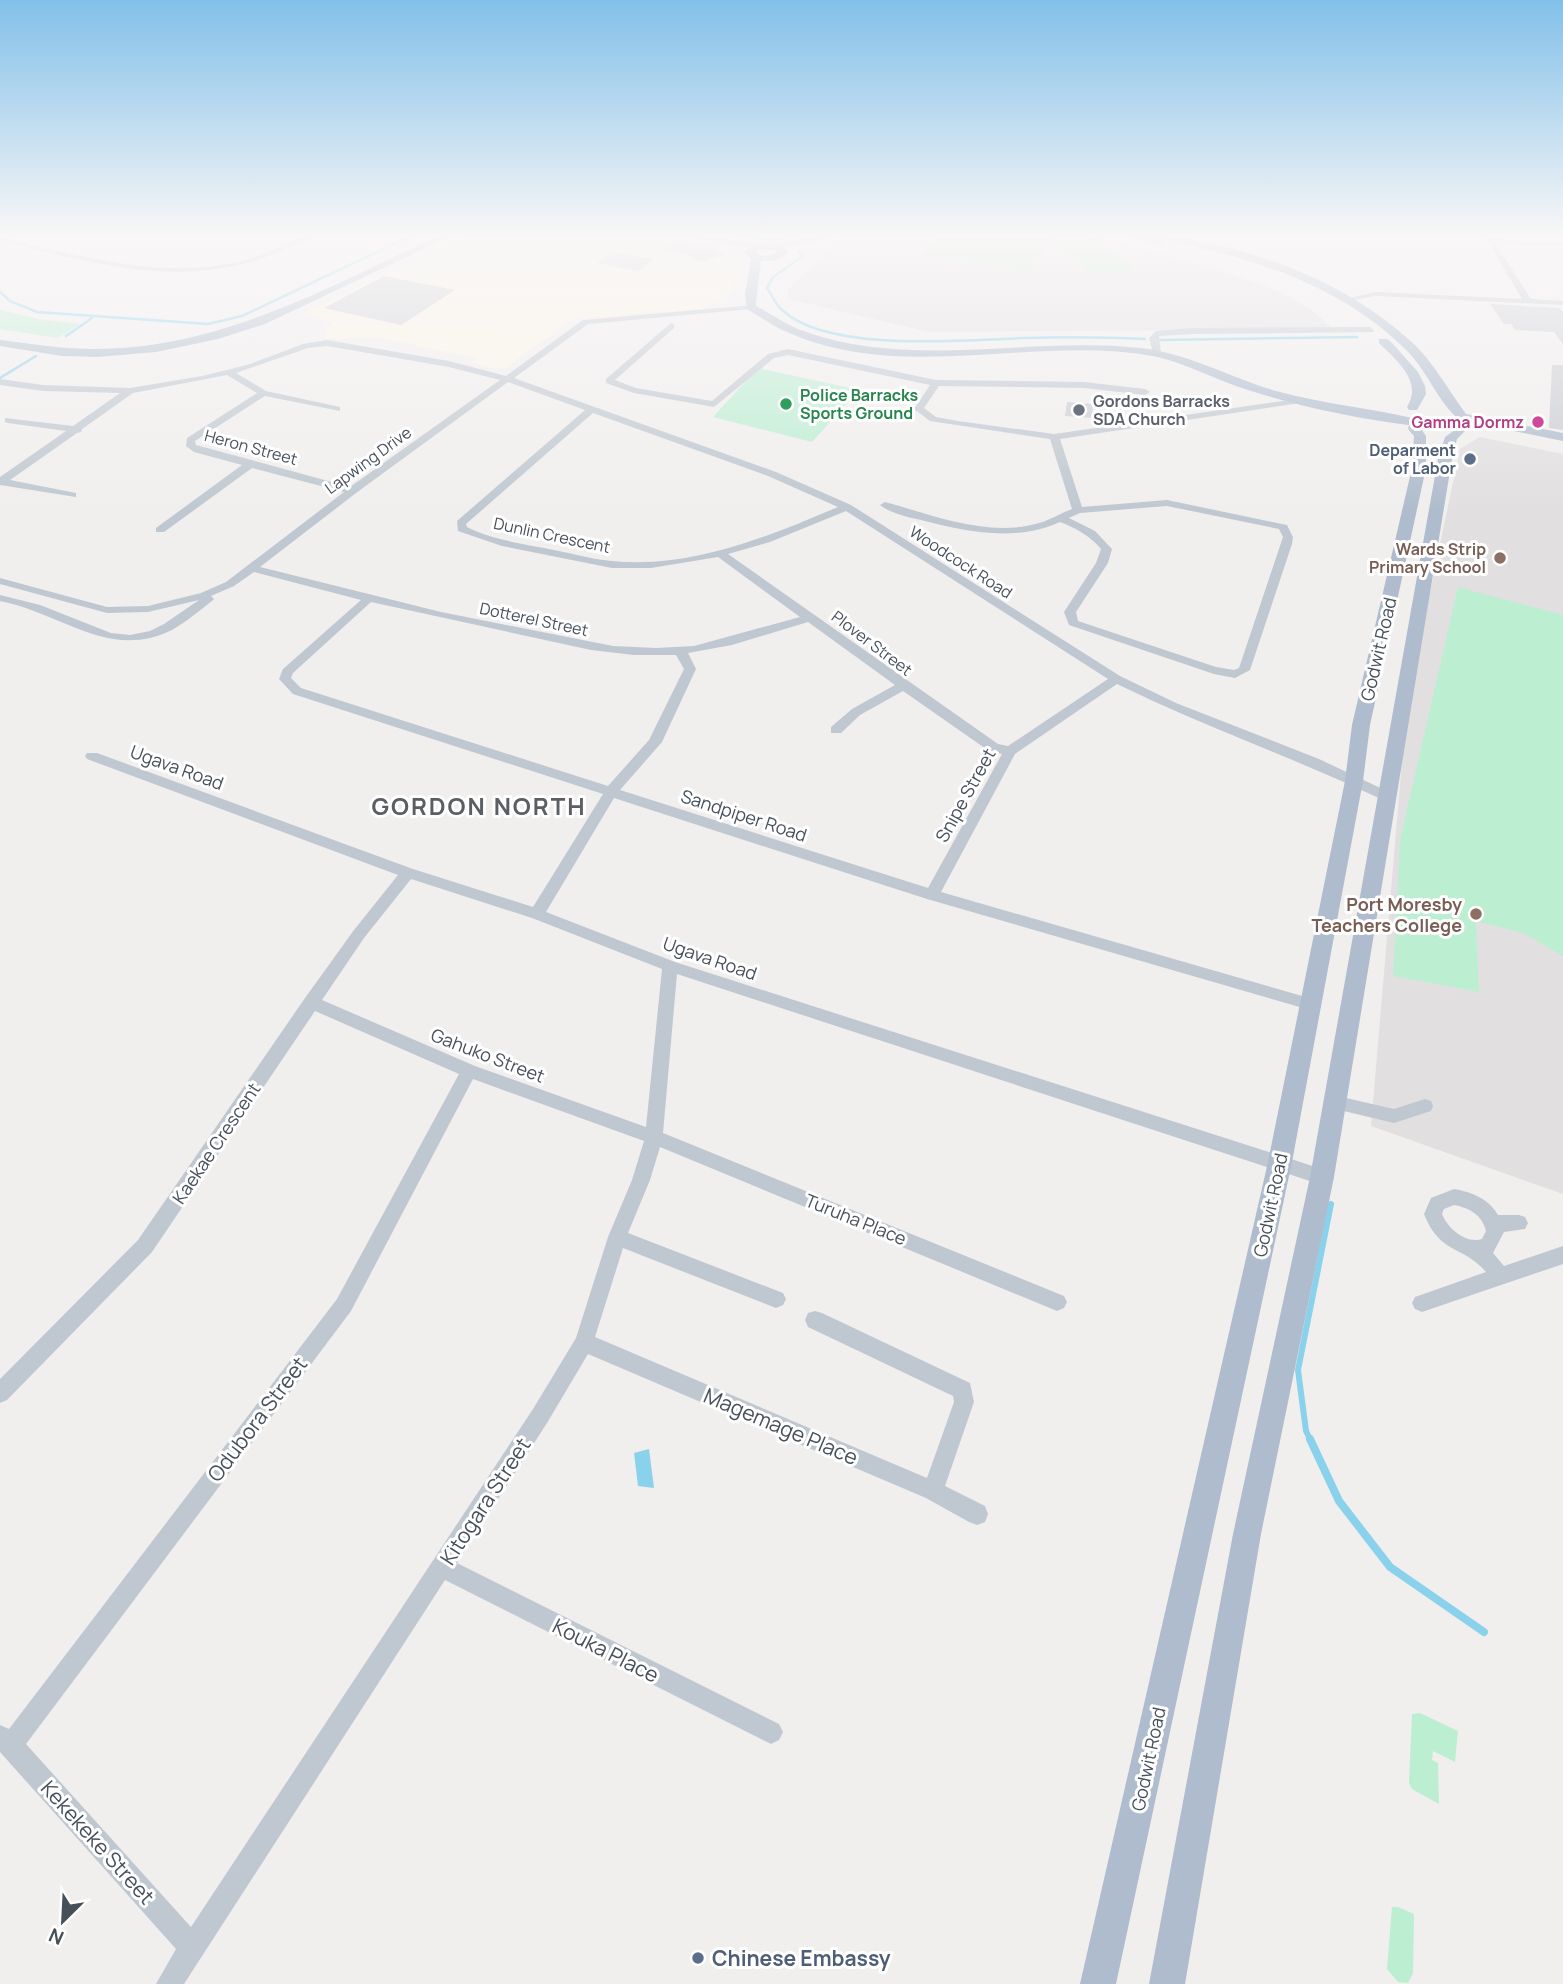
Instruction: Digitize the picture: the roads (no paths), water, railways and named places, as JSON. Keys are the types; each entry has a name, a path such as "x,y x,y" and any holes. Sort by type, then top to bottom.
{"main road":[{"path":"0,336 90,346 135,344 191,335 219,327"},
{"path":"0,343 62,352 98,353 164,347 218,336 247,327"},
{"path":"780,327 824,344 858,349 1098,349 1157,354 1196,365 1250,386 1373,417 1436,419 1563,437"},
{"path":"1365,327 1391,348 1416,379 1420,396 1436,419 1563,447"},
{"path":"1386,327 1414,351 1436,419"},
{"name":"Godwit Road","path":"1098,1984 1280,1162 1354,780 1361,725 1419,468 1420,436 1414,429 1436,419 1451,437 1386,796 1322,1177 1247,1534 1167,1984"}],"street":[{"name":"Lapwing Drive","path":"0,581 94,607 128,611 177,604 230,584 352,491 580,327"},
{"path":"669,327 609,381 634,390 714,404 771,356 788,352 936,383 1084,385 1145,392"},
{"path":"1157,354 1153,338 1156,334 1194,331 1370,330"},
{"name":"Woodcock Road","path":"130,391 229,372 306,346 327,343 449,364 508,379 772,474 847,507 1116,679 1172,706 1354,780 1386,796"},
{"path":"229,372 263,393 337,409"},
{"path":"0,382 43,388 130,391"},
{"path":"936,383 919,409 923,414 958,424 1054,437 1300,400"},
{"path":"0,481 78,430 130,391"},
{"name":"Heron Street","path":"263,393 190,440 191,446 197,450 352,491"},
{"name":"Dunlin Crescent","path":"591,411 480,504 461,523 462,529 531,549 622,565 660,563 719,553 779,536 847,507"},
{"path":"8,420 78,430"},
{"path":"1054,437 1078,510"},
{"path":"160,530 250,464"},
{"path":"0,481 72,495"},
{"path":"885,505 934,519 1017,531 1041,527 1058,517 1078,510 1167,503 1283,527 1288,537 1287,544 1244,670 1235,674 1214,670 1073,623 1070,612 1102,563 1107,549 1099,538 1084,527 1058,517"},
{"name":"Plover Street","path":"719,553 812,617 902,686 984,743 1010,751"},
{"name":"Dotterel Street","path":"252,568 368,599 579,645 617,650 679,652 812,617"},
{"path":"0,598 53,613 106,637 132,639 168,627 230,584"},
{"name":"Sandpiper Road","path":"368,599 287,672 285,679 297,691 932,895 1310,1004"},
{"path":"537,914 611,792 655,742 673,709 690,669 686,658 679,652"},
{"name":"Snipe Street","path":"932,895 1010,751 1116,679"},
{"path":"836,730 856,712 902,686"},
{"name":"Ugava Road","path":"92,756 408,873 537,914 670,966 1322,1177"},
{"name":"Kaekae Crescent","path":"0,1393 145,1246 311,1002 359,934 408,873"},
{"name":"Kitogara Street","path":"169,1984 540,1416 584,1342 617,1237 641,1180 654,1137 670,966"},
{"name":"Gahuko Street","path":"311,1002 469,1071 654,1137"},
{"name":"Odubora Street","path":"6,1741 344,1305 469,1071"},
{"path":"1333,1102 1394,1116 1425,1106"},
{"name":"Turuha Place","path":"654,1137 1057,1302"},
{"path":"1445,1198 1463,1198 1482,1208 1493,1224 1494,1238 1485,1247 1478,1249 1453,1242 1440,1230 1434,1215 1439,1202 1445,1198"},
{"path":"1493,1224 1519,1223"},
{"path":"617,1237 776,1299"},
{"path":"1478,1249 1501,1276"},
{"path":"1422,1303 1563,1255"},
{"path":"815,1320 963,1390 964,1402 933,1491"},
{"name":"Magemage Place","path":"584,1342 933,1491 977,1514"},
{"name":"Kouka Place","path":"442,1567 771,1732"},
{"name":"Kekekeke Street","path":"6,1741 193,1948"}],"water":[{"path":"649,1449 654,1488 638,1486 634,1453"}],"waterway":[{"path":"66,336 80,327"},
{"path":"811,327 830,333 897,341 1053,337 1145,339"},
{"path":"1160,340 1357,337"},
{"path":"0,378 36,356"},
{"path":"1310,1439 1306,1431 1298,1370 1331,1204"},
{"path":"1310,1439 1339,1501 1390,1567 1484,1632"}],"place":[{"name":"Police Barracks Sports Ground","path":"786,404"},
{"name":"Gordons Barracks SDA Church","path":"1079,410"},
{"name":"Gamma Dormz","path":"1538,422"},
{"name":"Deparment of Labor","path":"1470,459"},
{"name":"Wards Strip Primary School","path":"1500,558"},
{"name":"Port Moresby Teachers College","path":"1476,914"},
{"name":"Chinese Embassy","path":"698,1958"}],"district":[{"name":"GORDON NORTH","path":"479,805"}]}
